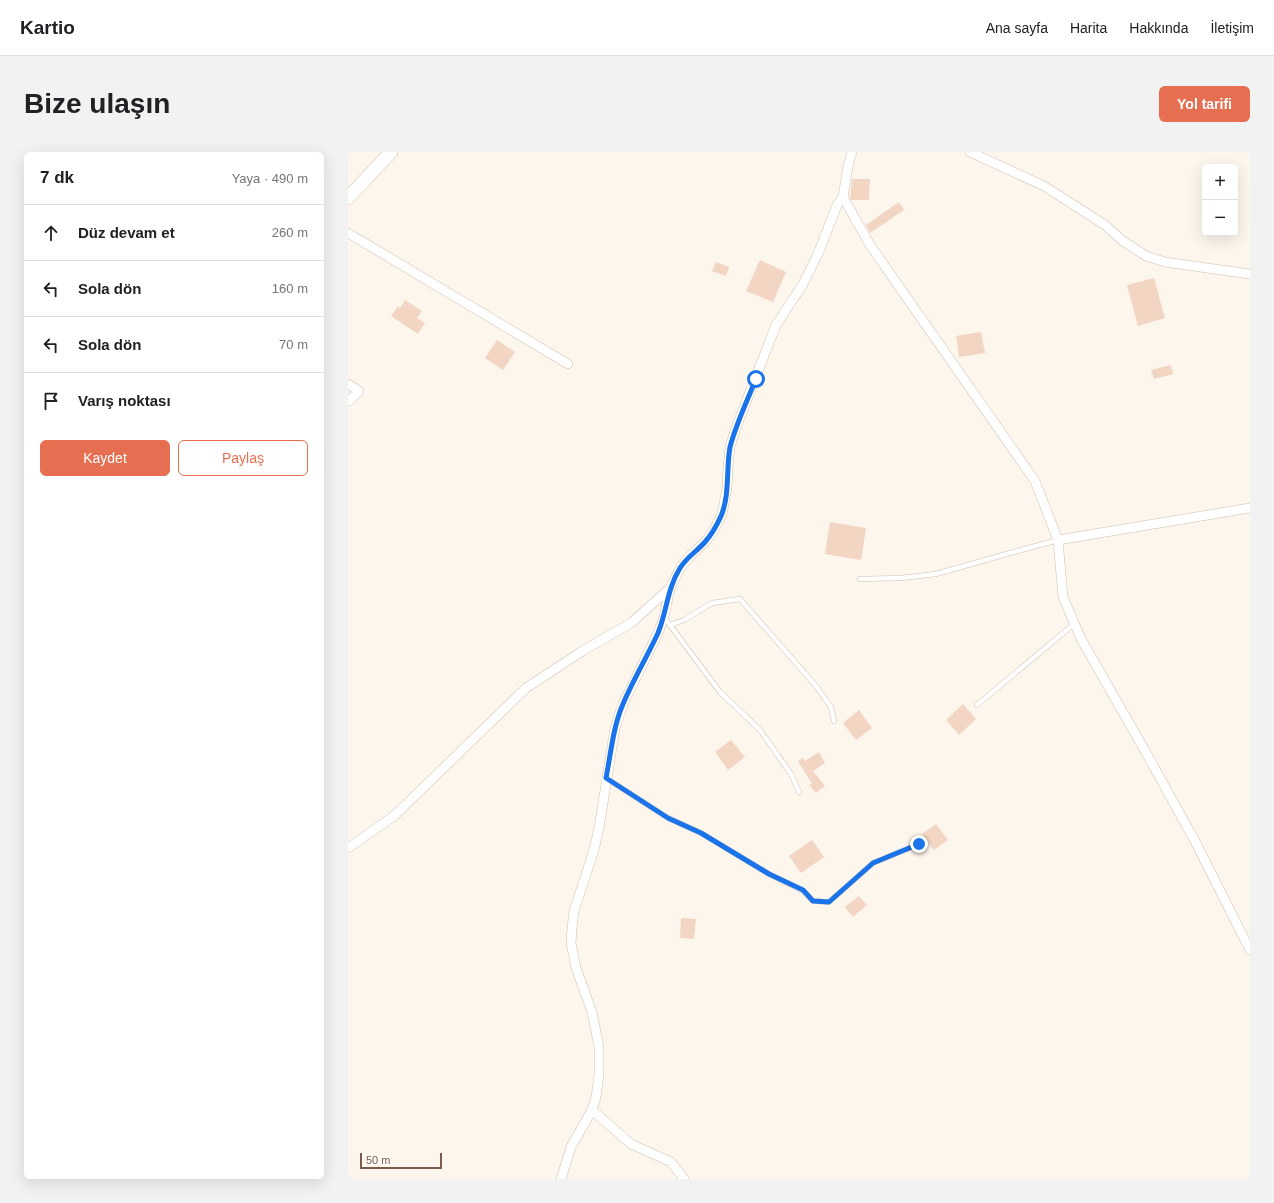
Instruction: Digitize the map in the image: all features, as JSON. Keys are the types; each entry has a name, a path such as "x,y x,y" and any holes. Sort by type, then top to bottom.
{"street":[{"path":"348,198 391,152"},
{"path":"562,1179 571,1147 592,1110 596,1097 599,1075 599,1047 592,1012 576,968 571,944 574,911 594,850 599,828 615,728 623,704 658,633 664,617 670,588 681,567 713,532 722,514 727,488 730,447 736,428 776,325 809,272 818,254 837,205 843,197 852,152"},
{"path":"970,152 1044,186 1105,225 1123,241 1146,256 1165,262 1250,274"},
{"path":"843,197 870,244 1034,481 1058,540 1063,597 1080,639 1144,748 1196,843 1250,950"},
{"path":"348,233 568,364"},
{"path":"348,384 359,391 349,401"},
{"path":"1058,540 1250,508"},
{"path":"348,848 394,816 526,688 584,650 631,623 670,588"},
{"path":"592,1110 631,1144 671,1162 684,1179"}],"lane":[{"path":"860,579 901,578 936,574 1058,540"},
{"path":"670,625 684,620 712,603 740,599 816,686 831,707 834,721"},
{"path":"664,617 720,692 760,730 791,774 799,792"},
{"path":"977,705 1074,624"},
{"path":"606,778 668,818 701,833 769,874 803,890 813,901 829,902 873,863 919,844"}],"building":[{"path":"852,179 870,179 869,200 851,200"},
{"path":"899,202 904,210 870,233 866,225"},
{"path":"760,260 786,272 773,302 746,291"},
{"path":"716,262 729,267 726,276 712,271"},
{"path":"1154,278 1165,318 1138,326 1127,285"},
{"path":"405,300 422,311 417,318 425,323 418,334 391,316 398,306 400,308"},
{"path":"981,332 985,353 959,357 956,336"},
{"path":"497,340 515,352 503,370 485,358"},
{"path":"1171,365 1173,374 1154,379 1151,370"},
{"path":"830,522 866,528 861,560 825,554"},
{"path":"963,704 976,719 959,735 946,720"},
{"path":"859,710 872,728 856,740 843,723"},
{"path":"731,740 745,757 728,770 715,752"},
{"path":"819,752 825,763 813,771 825,786 816,793 809,785 812,784 798,761 803,758 805,761"},
{"path":"936,824 948,840 934,850 922,834"},
{"path":"812,840 824,857 801,873 789,856"},
{"path":"859,896 867,905 853,917 845,907"},
{"path":"681,918 696,919 694,939 680,938"}],"route":[{"path":"756,379 730,447 727,488 722,514 713,532 681,567 670,588 664,617 658,633 623,704 615,728 606,778 668,818 701,833 769,874 803,890 813,901 829,902 873,863 919,844"}]}
